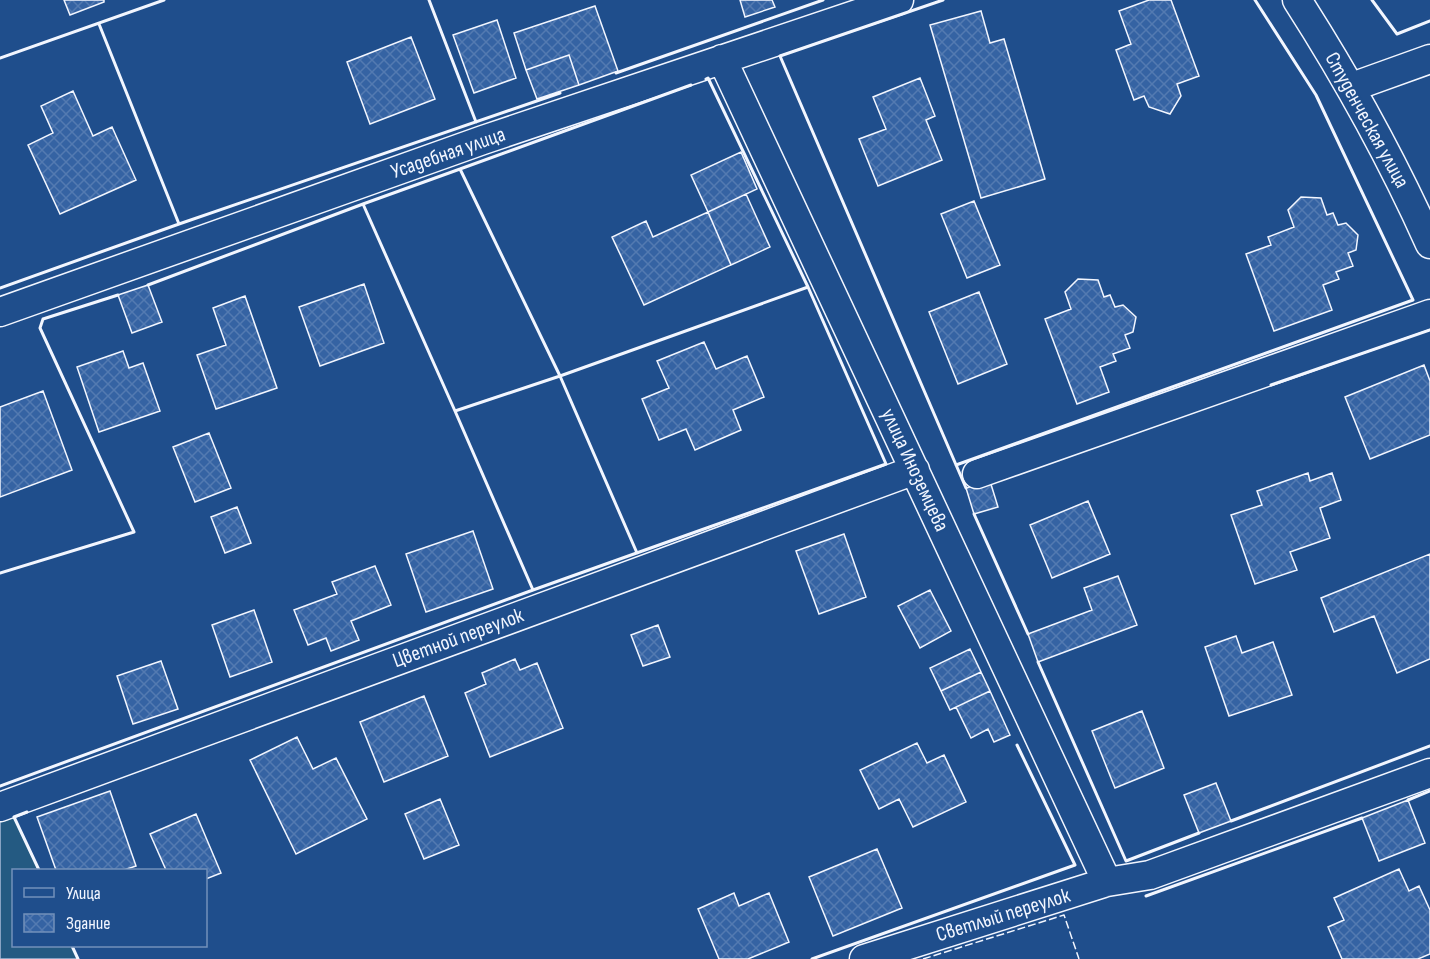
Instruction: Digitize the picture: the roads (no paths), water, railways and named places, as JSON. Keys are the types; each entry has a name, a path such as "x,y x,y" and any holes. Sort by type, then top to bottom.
{"street":[{"name":"Усадебная улица","path":"0,312 483,140 899,0"},
{"name":"Студенческая улица","path":"1297,0 1353,87 1402,181 1430,244"},
{"name":"улица Иноземцева","path":"722,59 1107,882"},
{"path":"1353,87 1430,59"},
{"path":"977,474 1430,314"},
{"name":"Цветной переулок","path":"0,807 915,470"},
{"name":"Светлый переулок","path":"864,959 1107,882 1150,875 1430,772"}]}
